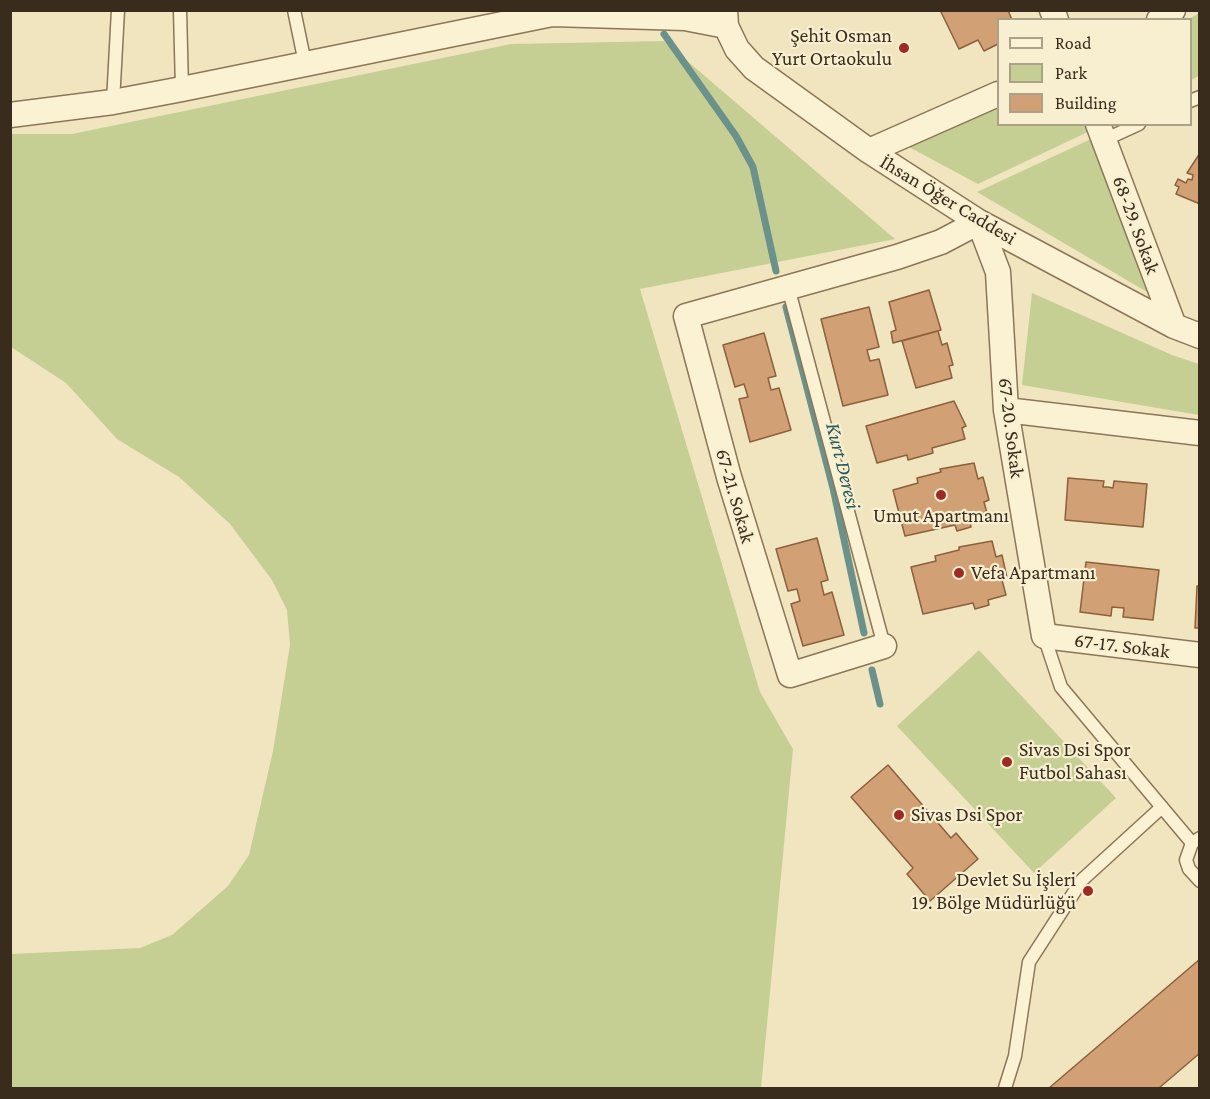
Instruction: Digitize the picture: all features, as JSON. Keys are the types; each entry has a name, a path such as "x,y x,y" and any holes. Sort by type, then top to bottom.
{"street":[{"path":"10,115 113,102 182,89 550,12 726,18"},
{"name":"İhsan Öğer Caddesi","path":"726,18 737,49 754,68 869,151 979,222 1174,326 1200,336"},
{"path":"869,151 997,95"},
{"name":"68-29. Sokak","path":"1101,132 1174,326"},
{"path":"788,288 940,242 979,222"},
{"name":"67-20. Sokak","path":"979,222 998,272 1006,410 1044,636"},
{"name":"67-21. Sokak","path":"788,288 686,316 729,477 790,675 884,646"},
{"path":"1006,410 1200,433"},
{"name":"67-17. Sokak","path":"1044,636 1200,656"}],"lane":[{"path":"113,102 118,10"},
{"path":"180,10 182,89"},
{"path":"294,10 305,63"},
{"path":"1101,132 1130,126"},
{"path":"788,288 884,646"},
{"path":"1044,636 1061,687 1162,807 1196,840 1186,860 1189,868 1200,881"},
{"path":"1005,1089 1015,1056 1029,962 1082,880 1162,807"}],"green space":[{"path":"1199,13 1199,76 1192,80 1192,18"},
{"path":"664,41 895,239 640,289 760,692 793,749 761,1088 11,1088 11,954 140,948 172,935 228,886 249,855 273,751 290,645 287,610 272,580 230,524 179,477 117,439 66,383 11,347 11,134 72,134 511,44"},
{"path":"997,107 997,126 1090,126 1092,130 978,184 907,146"},
{"path":"1091,139 1147,292 977,192"},
{"path":"1032,293 1172,355 1199,364 1199,415 1022,385"},
{"name":"Sivas Dsi Spor Futbol Sahası","path":"979,650 1116,798 1034,873 897,726"}],"building":[{"name":"Şehit Osman Yurt Ortaokulu","path":"940,10 1008,10 1011,18 997,18 997,44 984,51 978,40 959,49"},
{"path":"1200,153 1200,204 1176,194 1179,187 1175,185 1178,179 1186,183 1188,179 1192,180 1193,175 1187,173"},
{"path":"929,290 941,330 893,343 891,332 896,330 889,302"},
{"path":"869,307 879,347 867,350 870,361 879,359 888,395 843,406 821,319"},
{"path":"938,331 942,345 947,343 953,365 949,366 952,378 916,388 902,341"},
{"path":"764,333 776,376 768,378 771,390 779,388 791,430 750,442 739,399 748,397 744,384 735,387 723,345"},
{"path":"954,401 966,426 962,428 965,439 932,448 933,453 908,460 907,455 877,463 866,426"},
{"name":"Umut Apartmanı","path":"974,463 978,479 983,477 989,500 984,502 988,517 970,521 971,527 957,531 955,525 905,536 893,490 918,483 917,478 941,472 940,469"},
{"path":"1068,478 1104,481 1103,487 1113,488 1114,481 1147,484 1143,527 1065,520"},
{"path":"817,538 828,580 821,582 824,595 832,592 844,635 803,646 791,604 800,601 797,589 788,591 776,549"},
{"name":"Vefa Apartmanı","path":"992,541 996,557 1002,555 1007,578 1002,580 1006,595 988,600 989,605 975,609 973,603 923,614 911,567 936,561 935,556 959,550 959,547"},
{"path":"1086,562 1159,570 1153,620 1123,617 1124,608 1112,607 1111,616 1080,612"},
{"path":"1197,586 1200,586 1200,628 1195,628"},
{"name":"Sivas Dsi Spor","path":"888,765 951,838 956,833 978,859 930,901 907,874 913,868 851,797"},
{"path":"1200,959 1200,1053 1159,1088 1049,1088"}],"waterway":[{"name":"Kurt Deresi","path":"664,34 736,136 753,167 776,271"},
{"name":"Kurt Deresi","path":"786,307 833,488 864,633"},
{"name":"Kurt Deresi","path":"872,670 880,704"}],"place":[{"name":"Şehit Osman Yurt Ortaokulu","path":"904,48"},
{"name":"Umut Apartmanı","path":"941,495"},
{"name":"Vefa Apartmanı","path":"959,573"},
{"name":"Sivas Dsi Spor Futbol Sahası","path":"1007,762"},
{"name":"Sivas Dsi Spor","path":"899,815"},
{"name":"Devlet Su İşleri 19. Bölge Müdürlüğü","path":"1088,891"}]}
